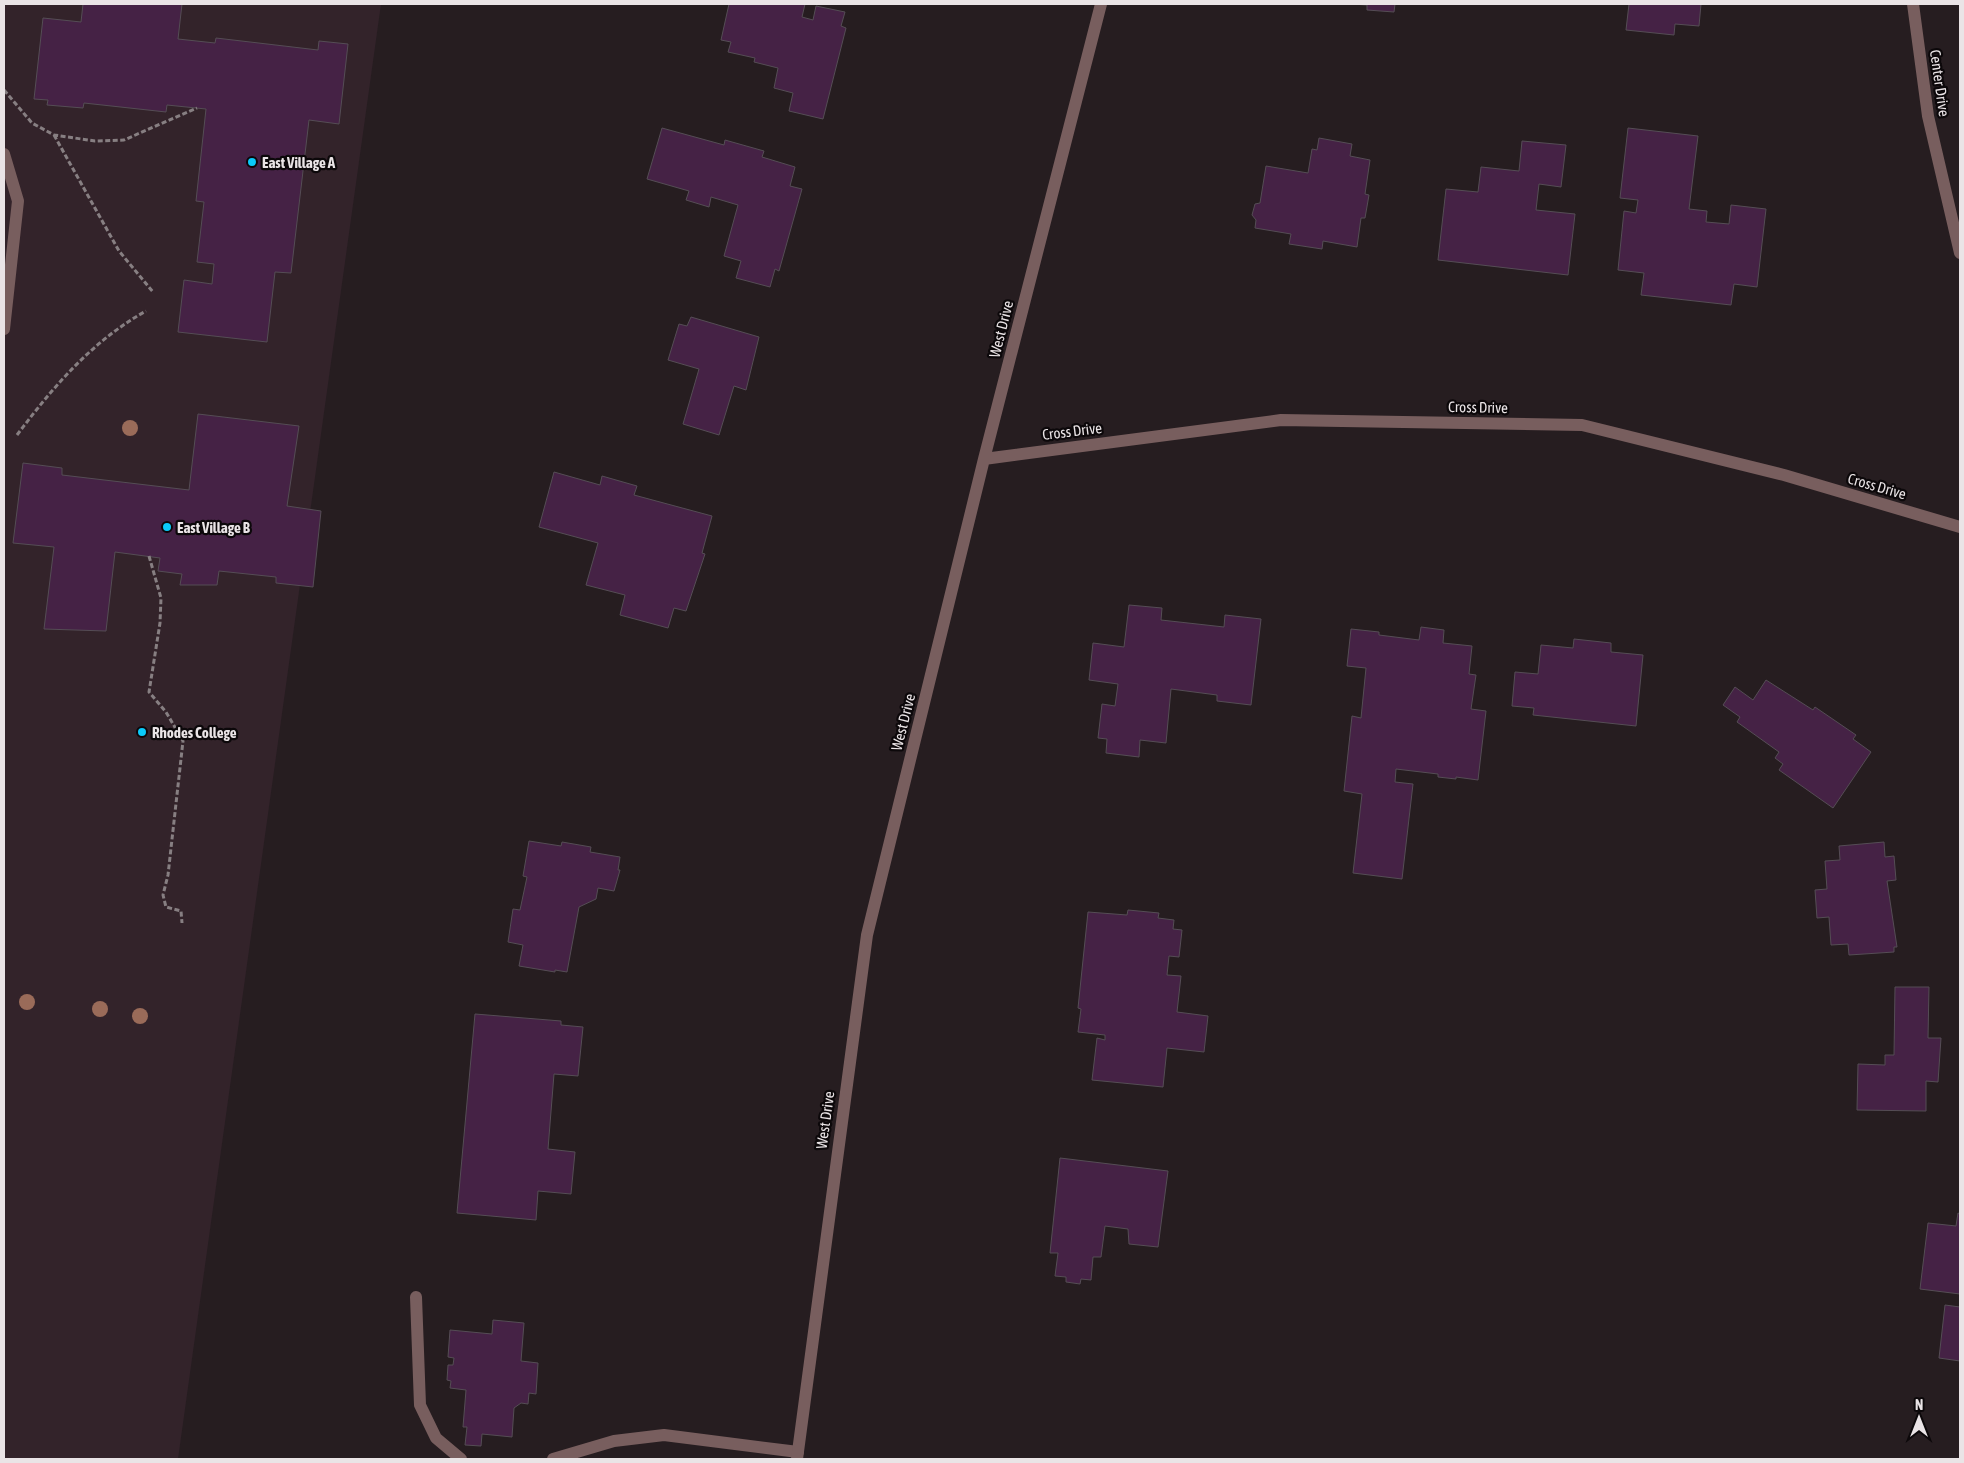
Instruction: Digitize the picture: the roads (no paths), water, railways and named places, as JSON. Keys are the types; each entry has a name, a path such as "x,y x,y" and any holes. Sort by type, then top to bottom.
{"street":[{"name":"West Drive","path":"797,1456 867,935 984,459 1102,4"},
{"name":"Center Drive","path":"1913,4 1928,116 1960,253"},
{"path":"4,154 18,201 4,329"},
{"name":"Cross Drive","path":"984,459 1281,420 1582,425 1784,476 1960,528"},
{"path":"416,1297 420,1405 436,1438 461,1459"},
{"path":"553,1459 614,1441 664,1435 797,1456"}],"place":[{"name":"East Village A","path":"252,162"},
{"name":"East Village B","path":"167,527"},
{"name":"Rhodes College","path":"142,732"}]}
